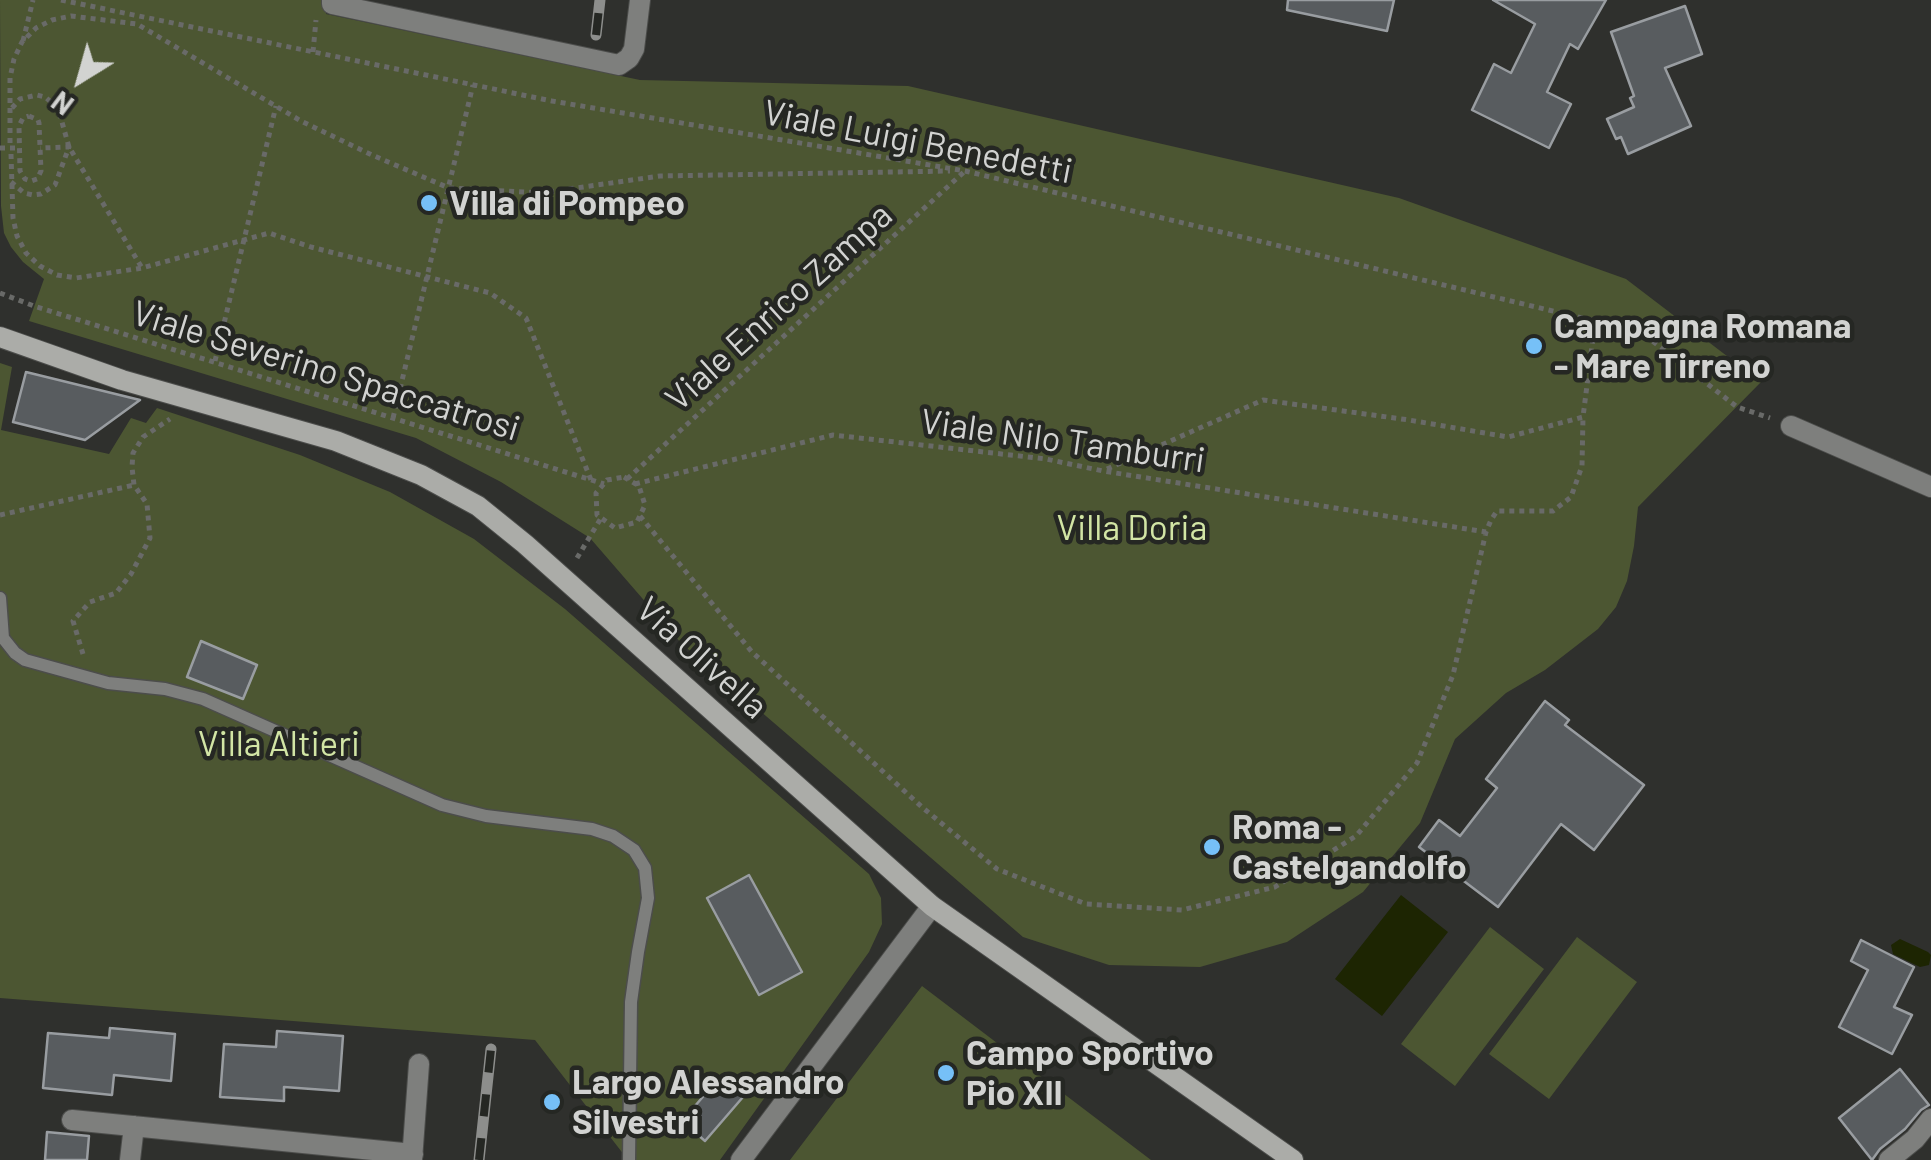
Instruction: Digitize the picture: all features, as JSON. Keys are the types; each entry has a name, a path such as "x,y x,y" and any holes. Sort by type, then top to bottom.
{"main road":[{"name":"Via Olivella","path":"0,337 122,380 336,442 422,474 478,506 932,906 1293,1160"}],"street":[{"path":"332,0 332,4 619,65 634,49 640,0"},
{"path":"1790,426 1931,487"},
{"path":"741,1160 932,906"},
{"path":"72,1120 412,1157 419,1064"},
{"path":"1889,1160 1931,1118"},
{"path":"130,1160 134,1126"}],"lane":[{"path":"0,598 6,644 30,662 108,684 165,689 203,699 442,805 486,816 592,829 614,836 634,850 646,868 648,898 632,1002 629,1160"}],"path":[{"path":"10,143 10,78 33,0"},
{"name":"Viale Luigi Benedetti","path":"61,0 552,101 965,171 1641,332 1737,407 1790,426"},
{"path":"22,42 36,28 71,16 137,24 276,106 372,156 448,188 541,193 660,176 965,171"},
{"path":"313,52 315,30"},
{"path":"393,418 474,85"},
{"path":"10,112 28,96 45,97 58,108 70,148 142,268"},
{"path":"215,362 276,106"},
{"path":"23,118 36,118 41,174 31,182 21,174 20,148 20,123 23,118"},
{"path":"0,148 20,148"},
{"path":"40,148 70,148"},
{"path":"12,182 24,193 41,194 49,190 60,177 70,148"},
{"path":"11,154 17,236 26,253 57,275 76,278 142,268 268,233 311,248 490,293 526,318 592,480"},
{"name":"Viale Enrico Zampa","path":"628,479 965,171"},
{"name":"Viale Severino Spaccatrosi","path":"0,293 604,484"},
{"path":"640,516 752,652 923,808 997,869 1086,904 1182,910 1275,887 1356,836 1417,763 1453,674 1486,532 1497,510 1552,511 1571,497 1582,466 1583,417 1595,322"},
{"path":"108,684 81,652 73,621 90,602 116,593 150,538 147,504 134,485 133,453 143,437 168,422 180,396"},
{"path":"1103,471 1263,400 1508,437 1583,417"},
{"name":"Viale Nilo Tamburri","path":"636,484 833,435 1046,459 1486,532"},
{"path":"624,477 636,484 645,504 637,522 616,528 597,515 596,493 607,480 624,477"},
{"path":"0,515 134,485"},
{"path":"590,538 601,518"}],"green space":[{"name":"Villa Doria","path":"0,0 326,0 326,14 640,80 908,86 1399,198 1626,279 1761,382 1638,507 1627,581 1616,607 1598,629 1545,670 1506,693 1455,739 1420,823 1363,892 1287,942 1200,967 1109,965 1023,937 681,643 590,538 501,482 416,438 29,321 44,279 23,262 4,233"},
{"name":"Villa Altieri","path":"0,363 12,367 1,430 109,454 131,418 146,423 157,408 300,455 390,492 474,539 565,609 869,874 881,898 882,924 869,952 720,1160 628,1160 535,1040 0,998"},
{"path":"1490,927 1544,969 1455,1086 1401,1044"},
{"path":"1577,937 1637,982 1549,1099 1489,1054"},
{"name":"Campo Sportivo Pio XII","path":"922,986 1151,1160 790,1160"}],"shaded area":[{"path":"1401,895 1448,932 1382,1016 1335,979"},
{"path":"1900,939 1928,952 1929,965 1920,967 1893,954 1891,945"}],"building":[{"path":"1288,0 1394,0 1387,31 1287,10"},
{"path":"1493,0 1606,0 1578,49 1570,44 1547,92 1571,104 1549,148 1472,110 1494,64 1511,73 1535,24"},
{"path":"1685,6 1702,54 1665,68 1691,126 1628,154 1607,119 1634,107 1630,98 1634,96 1611,32"},
{"path":"26,372 140,400 85,440 13,422"},
{"path":"201,641 257,665 243,699 187,677"},
{"path":"1545,701 1569,720 1565,725 1644,785 1594,850 1561,824 1498,907 1419,847 1439,820 1460,836 1497,788 1486,779"},
{"path":"749,875 802,972 759,995 707,898"},
{"path":"1861,940 1914,967 1894,1007 1912,1015 1892,1054 1839,1027 1868,970 1851,961"},
{"path":"110,1028 175,1034 171,1081 114,1075 112,1095 43,1088 48,1033 109,1038"},
{"path":"277,1031 343,1036 339,1091 284,1087 284,1101 220,1097 224,1044 276,1047"},
{"path":"1900,1069 1929,1105 1872,1160 1839,1118"},
{"path":"720,1077 743,1097 705,1141 682,1121"},
{"path":"47,1132 89,1136 87,1160 45,1160"}],"railway":[{"path":"596,35 600,0"},
{"path":"479,1160 491,1049"}],"place":[{"name":"Villa di Pompeo","path":"429,203"},
{"name":"Campagna Romana - Mare Tirreno","path":"1534,346"},
{"name":"Roma - Castelgandolfo","path":"1212,847"},
{"name":"Campo Sportivo Pio XII","path":"946,1073"},
{"name":"Largo Alessandro Silvestri","path":"552,1102"}]}
